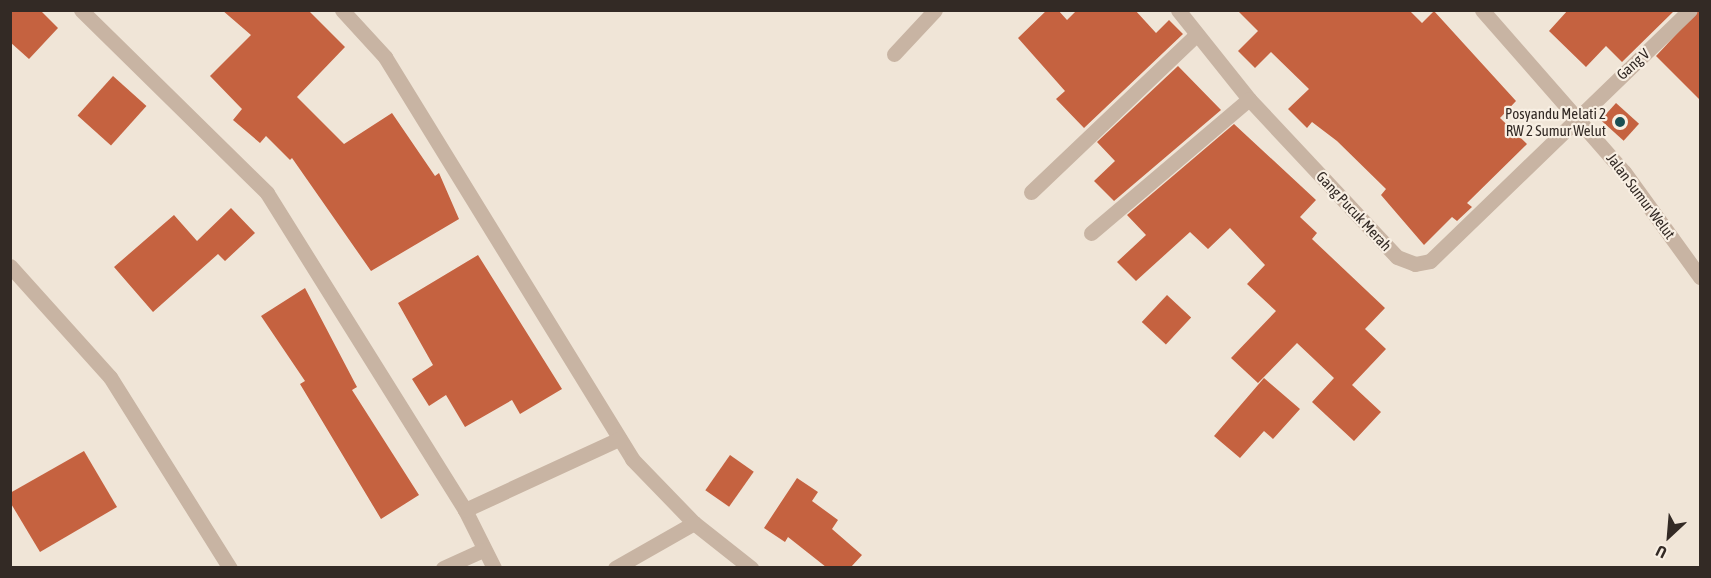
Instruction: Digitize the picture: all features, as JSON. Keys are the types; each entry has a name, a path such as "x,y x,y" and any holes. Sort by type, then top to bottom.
{"street":[{"path":"81,10 267,193 465,510 483,550 494,567"},
{"path":"342,10 398,77 619,439 652,483 694,523 751,567"},
{"path":"894,54 935,10"},
{"name":"Gang Pucuk Merah","path":"1178,10 1249,99 1397,257 1415,264 1430,261 1575,116"},
{"name":"Jalan Sumur Welut","path":"1482,10 1624,172 1701,277"},
{"name":"Gang V","path":"1575,116 1690,10"},
{"path":"1031,192 1197,34"},
{"path":"1090,233 1249,99"},
{"path":"10,266 110,377 230,567"},
{"path":"465,510 619,439"},
{"path":"615,567 694,523"},
{"path":"443,567 483,550"}],"building":[{"path":"10,10 40,10 58,28 29,59 10,42"},
{"path":"222,10 308,10 345,47 297,97 344,144 392,113 435,176 439,173 459,219 371,271 292,158 290,160 266,136 260,143 233,120 242,109 210,76 251,35"},
{"path":"1047,10 1058,10 1067,20 1077,10 1135,10 1156,33 1169,20 1183,34 1084,128 1056,99 1065,91 1018,38"},
{"path":"1237,10 1409,10 1422,23 1434,11 1516,101 1500,118 1527,144 1467,203 1472,207 1457,221 1452,217 1424,245 1381,195 1386,189 1337,141 1312,122 1307,128 1288,109 1309,89 1271,52 1255,68 1238,51 1258,31"},
{"path":"1568,10 1675,10 1622,62 1606,46 1586,67 1549,31"},
{"path":"1701,10 1701,101 1656,56"},
{"path":"1178,66 1221,110 1114,201 1094,181 1115,161 1097,142"},
{"path":"113,76 146,106 111,145 78,115"},
{"name":"Posyandu Melati 2 RW 2 Sumur Welut","path":"1616,103 1639,124 1624,141 1601,120"},
{"path":"1234,124 1316,200 1300,217 1317,233 1312,239 1385,308 1365,329 1386,349 1352,385 1381,412 1354,441 1312,402 1334,378 1297,343 1258,383 1231,358 1276,311 1247,284 1265,265 1230,228 1208,249 1190,232 1136,281 1117,262 1146,235 1127,215"},
{"path":"231,208 255,233 225,261 218,254 153,312 114,267 174,215 197,241"},
{"path":"478,255 562,389 520,414 512,400 465,427 446,395 429,406 412,379 433,365 398,303"},
{"path":"305,288 357,387 352,390 419,495 381,519 300,384 305,381 261,316"},
{"path":"1167,295 1191,318 1166,345 1142,322"},
{"path":"1264,378 1300,409 1273,439 1264,431 1240,458 1214,436"},
{"path":"84,451 117,507 40,552 10,502 10,493"},
{"path":"730,455 754,472 729,507 705,490"},
{"path":"797,478 818,492 812,501 838,520 832,529 862,555 851,567 826,567 788,537 785,542 764,528"}],"place":[{"name":"Posyandu Melati 2 RW 2 Sumur Welut","path":"1620,122"}]}
